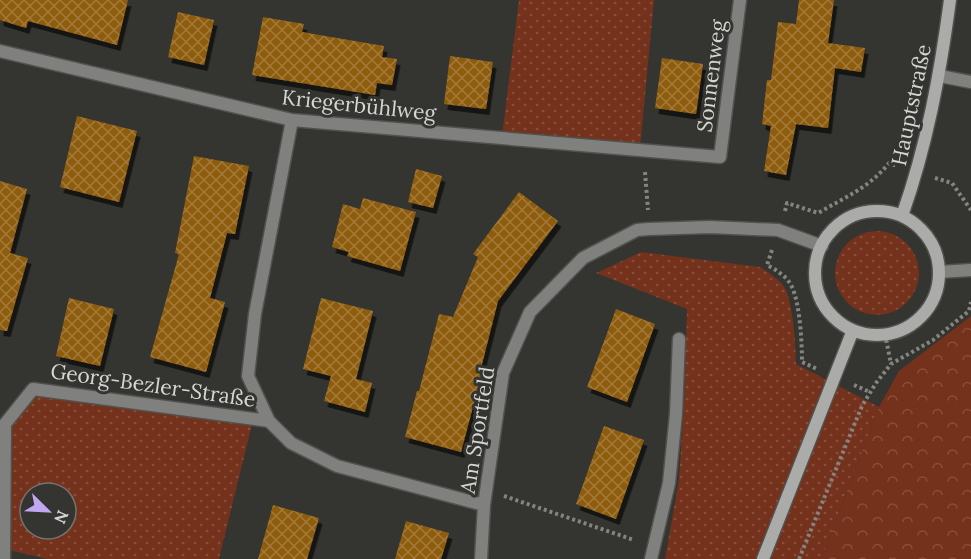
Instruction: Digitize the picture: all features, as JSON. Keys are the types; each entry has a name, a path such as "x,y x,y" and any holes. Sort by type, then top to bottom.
{"main road":[{"name":"Hauptstraße","path":"902,216 918,172 940,76 950,0"},
{"path":"872,211 892,212 902,216 911,220 926,234 936,252 939,272 936,292 927,310 912,324 894,333 873,335 853,330 836,320 823,303 816,284 816,264 822,246 835,228 852,216 872,211"},
{"path":"763,559 853,330"}],"street":[{"name":"Sonnenweg","path":"720,157 740,0"},
{"name":"Kriegerbühlweg","path":"0,51 292,120 720,157"},
{"path":"940,76 971,82"},
{"name":"Georg-Bezler-Straße","path":"292,120 255,314 248,375 269,421 291,443 337,466 484,505"},
{"name":"Am Sportfeld","path":"481,559 484,505 503,373 530,312 583,258 636,230 649,229 710,227 778,230 822,246"},
{"path":"939,272 971,270"},
{"path":"653,553 669,483 676,414 679,339"},
{"name":"Georg-Bezler-Straße","path":"4,559 5,424 33,388 269,421"}],"path":[{"path":"643,151 649,229"},
{"path":"918,172 952,183 971,210"},
{"path":"799,559 862,406 876,383 891,364 933,340 969,311 971,302"},
{"path":"885,334 891,364"},
{"path":"486,490 653,553"}],"green space":[{"path":"519,0 654,0 640,148 502,136"},
{"path":"877,231 893,234 907,243 916,257 919,273 916,289 907,303 893,312 877,315 861,312 847,303 838,289 835,273 838,257 847,243 861,234"},
{"path":"641,252 760,267 774,276 788,295 794,325 796,364 879,407 821,559 665,559 679,479 687,309 596,273"},
{"path":"971,316 971,559 821,559 879,407 899,371"},
{"path":"35,390 253,420 219,559 47,559 5,549 6,424"}],"building":[{"path":"0,0 128,0 117,45 28,21 26,28 0,20"},
{"path":"799,0 834,0 828,43 865,48 861,72 835,68 828,128 796,124 786,175 764,171 771,126 762,124 767,80 771,80 778,22 796,24"},
{"path":"178,12 214,20 204,65 168,57"},
{"path":"263,17 304,24 302,32 384,46 382,57 397,59 392,85 377,83 375,95 252,75"},
{"path":"450,56 493,62 486,109 444,104"},
{"path":"662,58 703,64 696,114 655,108"},
{"path":"77,116 137,131 119,202 60,187"},
{"path":"194,156 249,166 235,234 227,233 210,298 225,302 206,372 150,357 179,254 175,253"},
{"path":"416,169 442,176 433,208 408,202"},
{"path":"0,181 27,189 10,253 28,258 7,331 0,330"},
{"path":"519,192 558,221 498,301 461,452 405,437 439,314 453,317 478,257 473,254"},
{"path":"363,198 416,212 400,271 347,256 349,252 332,247 343,204 360,209"},
{"path":"69,298 114,309 100,366 56,356"},
{"path":"321,298 373,311 356,379 372,383 365,412 324,401 331,376 303,369"},
{"path":"616,309 655,324 627,402 587,387"},
{"path":"604,426 644,440 616,519 576,504"},
{"path":"273,505 319,518 307,559 258,559"},
{"path":"406,521 449,533 441,559 395,559"}]}
